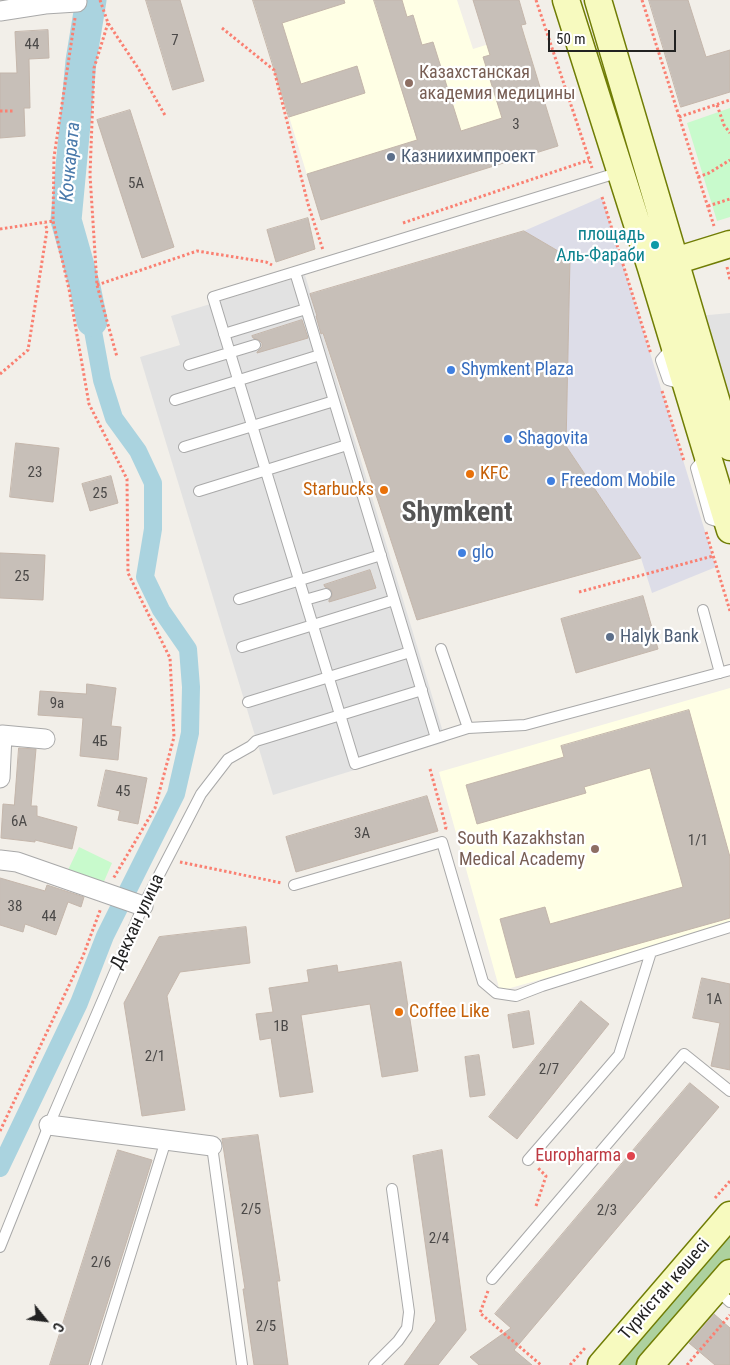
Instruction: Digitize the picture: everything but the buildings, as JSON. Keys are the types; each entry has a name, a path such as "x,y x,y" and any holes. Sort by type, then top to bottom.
{"main road":[{"path":"566,0 634,167 676,261 707,454 721,528"},
{"path":"598,0 634,167 651,268 707,454"},
{"path":"651,268 676,261 723,243"},
{"name":"Түркістан көшесі","path":"600,1365 730,1215"},
{"path":"650,1365 725,1288"}],"street":[{"path":"0,12 44,2 85,2"},
{"path":"0,778 2,735 45,739"},
{"path":"0,860 17,862 142,906"},
{"path":"49,1125 212,1146"}],"lane":[{"path":"634,167 213,297 355,764 468,728 525,725 725,672 703,610"},
{"path":"295,272 436,738"},
{"path":"224,334 306,309"},
{"path":"189,365 254,345"},
{"path":"175,400 320,355"},
{"path":"184,447 334,401"},
{"path":"199,491 347,445"},
{"path":"239,599 381,555"},
{"path":"305,600 326,594"},
{"path":"242,647 394,600"},
{"path":"441,649 468,728"},
{"path":"248,702 410,652"},
{"name":"Декхан улица","path":"0,1247 49,1125 142,906 201,794 228,759 250,746 256,740 422,690"},
{"path":"294,885 442,842 483,982 496,993 516,996 542,986 730,927"},
{"path":"528,1160 619,1055 651,952"},
{"path":"492,1279 684,1054 730,1091"},
{"path":"96,1365 166,1140"},
{"path":"212,1146 242,1365"},
{"path":"374,1365 407,1328 409,1312 392,1189"}],"path":[{"path":"396,225 590,160 536,0"},
{"path":"642,0 698,176 723,243 730,280"},
{"path":"0,1131 83,956 106,894 116,873 155,808 174,737 170,658 128,573 127,479 89,404 69,289 53,221 54,157 85,2 100,1 108,23 138,68 166,117"},
{"path":"108,23 94,68 90,175 97,284 117,357"},
{"path":"222,28 274,70 308,204 323,250 315,252"},
{"path":"679,117 730,100"},
{"path":"716,104 724,125 730,133"},
{"path":"0,111 15,111"},
{"path":"698,176 709,173 730,160"},
{"path":"602,197 652,358"},
{"path":"708,206 730,199"},
{"path":"0,229 53,221"},
{"path":"0,374 28,350 47,230 46,222"},
{"path":"97,284 197,251 266,262 274,266"},
{"path":"660,386 707,454"},
{"path":"721,528 713,556 730,611"},
{"path":"579,592 713,556"},
{"path":"430,769 446,827 442,842"},
{"path":"167,860 294,885"},
{"path":"528,1160 546,1176 535,1209"},
{"path":"492,1279 480,1313 541,1365"},
{"path":"687,1365 730,1315"},
{"path":"691,1360 691,1365"}],"shaded area":[{"name":"Казахстанская академия медицины","path":"253,0 457,0 473,49 524,33 558,146 321,220"},
{"path":"602,197 716,567 652,593 641,558 566,446 570,258 524,231"},
{"path":"305,275 446,742 273,795 140,357 180,345 171,316"},
{"path":"730,313 730,424 698,316"},
{"name":"South Kazakhstan Medical Academy","path":"730,688 730,926 500,991 439,772"}],"green space":[{"path":"730,108 730,217 717,221 687,123"},
{"path":"79,847 112,863 102,886 68,870"},
{"path":"730,1220 730,1264 645,1365 604,1365"}],"waterway":[{"name":"Кочкарата","path":"91,0 81,61 66,220 85,287 92,321"},
{"path":"0,1168 79,1003 105,936 176,794 190,733 191,687 188,649 161,610 145,577 153,529 153,483 138,451 114,418 102,380 91,320"}],"place":[{"name":"Казахстанская академия медицины","path":"409,83"},
{"name":"Казниихимпроект","path":"391,157"},
{"name":"площадь Аль-Фараби","path":"655,245"},
{"name":"Shymkent Plaza","path":"451,370"},
{"name":"Shagovita","path":"508,439"},
{"name":"KFC","path":"470,474"},
{"name":"Freedom Mobile","path":"551,481"},
{"name":"Starbucks","path":"384,490"},
{"name":"glo","path":"462,553"},
{"name":"Halyk Bank","path":"610,637"},
{"name":"South Kazakhstan Medical Academy","path":"595,849"},
{"name":"Coffee Like","path":"399,1012"},
{"name":"Europharma","path":"631,1156"}],"district":[{"name":"Shymkent","path":"457,514"}]}
